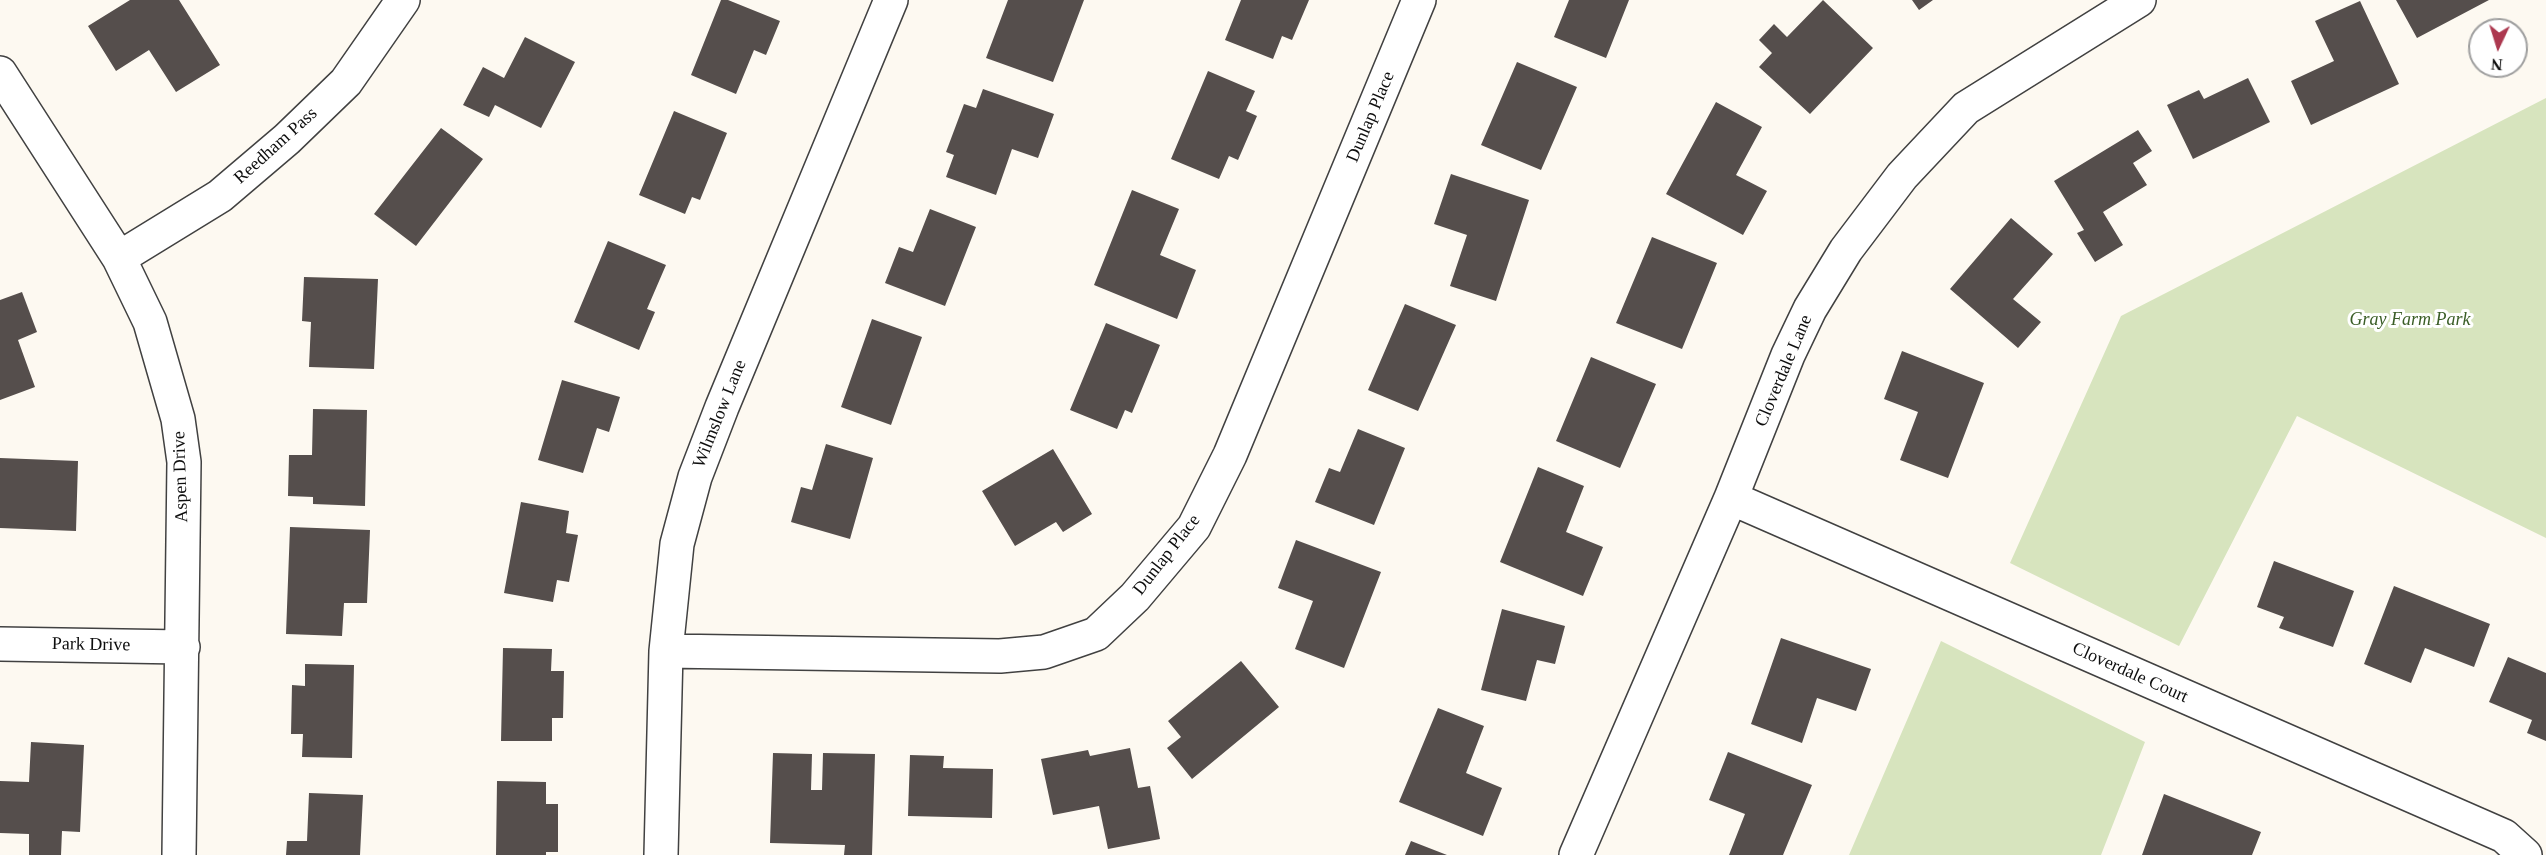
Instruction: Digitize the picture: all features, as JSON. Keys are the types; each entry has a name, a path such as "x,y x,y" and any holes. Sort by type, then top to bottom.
{"street":[{"name":"Reedham Pass","path":"119,258 220,196 287,139 346,82 403,0"},
{"name":"Wilmslow Lane","path":"661,855 666,651 677,544 695,477 726,396 891,0"},
{"name":"Dunlap Place","path":"666,651 1000,656 1044,652 1096,634 1135,597 1194,527 1230,455 1419,0"},
{"name":"Cloverdale Lane","path":"1576,855 1731,498 1788,355 1810,309 1846,250 1902,176 1966,108 2133,1"},
{"name":"Aspen Drive","path":"0,73 119,258 150,322 178,419 184,462 179,855"},
{"name":"Cloverdale Court","path":"1731,498 2504,836 2525,855"},
{"name":"Park Drive","path":"0,644 183,647"}],"green space":[{"name":"Gray Farm Park","path":"2546,98 2546,538 2297,416 2179,646 2010,563 2121,316"},
{"path":"1941,641 2145,742 2101,855 1849,855"}],"building":[{"path":"130,0 179,0 220,65 176,92 149,50 116,71 88,26"},
{"path":"721,0 728,0 780,21 766,55 754,50 736,94 691,75"},
{"path":"1008,0 1084,0 1053,82 986,58"},
{"path":"1241,0 1309,0 1292,40 1282,36 1273,59 1225,40"},
{"path":"1569,0 1629,0 1606,58 1554,37"},
{"path":"1823,0 1873,48 1810,114 1759,67 1772,53 1759,40 1774,24 1787,37"},
{"path":"1912,0 1933,0 1919,10"},
{"path":"2396,0 2489,0 2417,38"},
{"path":"2360,1 2399,84 2311,125 2291,81 2334,61 2315,21"},
{"path":"525,37 575,62 541,128 495,105 489,117 463,105 483,67 504,78"},
{"path":"1517,62 1577,87 1541,170 1481,145"},
{"path":"1208,71 1255,91 1246,111 1257,116 1238,160 1229,156 1219,179 1171,159"},
{"path":"2248,78 2270,122 2193,159 2167,105 2199,90 2204,99"},
{"path":"983,89 1054,114 1038,158 1012,149 996,195 946,177 954,155 946,152 964,104 976,108"},
{"path":"1716,102 1762,127 1736,175 1767,191 1743,235 1666,194"},
{"path":"674,111 727,133 700,200 692,197 685,214 639,195"},
{"path":"441,128 483,159 416,246 374,214"},
{"path":"2138,130 2152,151 2133,163 2147,185 2103,212 2123,245 2095,262 2077,233 2084,230 2054,181"},
{"path":"1451,174 1529,200 1496,301 1450,286 1467,235 1434,224"},
{"path":"1132,190 1179,209 1160,255 1196,270 1177,319 1094,285"},
{"path":"930,209 976,227 945,306 885,283 899,247 913,252"},
{"path":"2011,218 2053,254 2013,299 2041,322 2018,348 1950,289"},
{"path":"1652,237 1717,263 1682,349 1616,323"},
{"path":"608,241 666,265 647,309 655,312 639,350 574,322"},
{"path":"304,277 378,279 374,369 309,367 311,322 302,321"},
{"path":"22,292 37,332 18,340 35,387 0,400 0,300"},
{"path":"1405,304 1456,325 1418,411 1368,390"},
{"path":"872,319 922,337 891,425 841,407"},
{"path":"1106,323 1160,345 1132,413 1125,410 1117,429 1070,410"},
{"path":"1902,351 1984,383 1948,478 1900,460 1918,412 1884,399"},
{"path":"1591,357 1656,384 1620,468 1556,441"},
{"path":"562,380 620,397 609,432 597,428 583,473 538,460"},
{"path":"313,409 367,410 365,506 313,504 313,497 288,496 289,455 312,455"},
{"path":"1358,429 1405,448 1374,525 1315,502 1329,468 1340,472"},
{"path":"826,444 873,458 850,539 791,522 801,487 812,490"},
{"path":"1053,449 1092,514 1063,532 1056,522 1015,546 982,491"},
{"path":"0,458 78,461 76,531 0,528"},
{"path":"1538,467 1584,486 1566,532 1603,547 1583,596 1500,562"},
{"path":"521,502 569,511 566,533 578,535 569,582 557,580 553,602 504,593"},
{"path":"290,527 370,530 367,603 344,603 342,636 286,634"},
{"path":"1296,540 1381,572 1344,668 1295,649 1313,601 1278,588"},
{"path":"2274,561 2354,591 2333,647 2279,628 2284,617 2257,607"},
{"path":"2394,586 2490,624 2474,667 2425,648 2411,683 2364,664"},
{"path":"1502,609 1565,626 1555,664 1537,660 1526,701 1481,690"},
{"path":"1781,638 1871,669 1856,711 1817,698 1802,743 1751,724"},
{"path":"503,648 552,649 551,671 564,671 563,718 552,718 552,741 501,741"},
{"path":"2508,657 2546,673 2546,741 2527,733 2532,720 2489,702"},
{"path":"1241,661 1279,707 1192,779 1167,748 1181,737 1168,721"},
{"path":"305,664 354,665 352,758 302,757 303,734 291,734 292,685 305,686"},
{"path":"1438,708 1484,726 1466,773 1502,788 1483,836 1399,802"},
{"path":"31,742 84,745 80,832 62,831 61,855 29,855 29,834 0,833 0,781 29,782"},
{"path":"1130,748 1138,788 1150,786 1160,839 1108,849 1099,806 1053,815 1041,759 1088,750 1090,756"},
{"path":"1728,752 1812,785 1783,855 1729,855 1745,814 1709,800"},
{"path":"773,753 812,754 811,790 822,790 823,753 875,754 872,855 844,855 845,845 770,843"},
{"path":"910,755 944,756 943,768 993,769 992,818 908,816"},
{"path":"497,781 546,782 546,804 558,804 558,852 546,852 546,855 496,855"},
{"path":"309,793 363,795 360,855 286,855 287,841 307,841"},
{"path":"2164,794 2261,832 2252,855 2142,855"},
{"path":"1411,841 1447,855 1405,855"}]}
